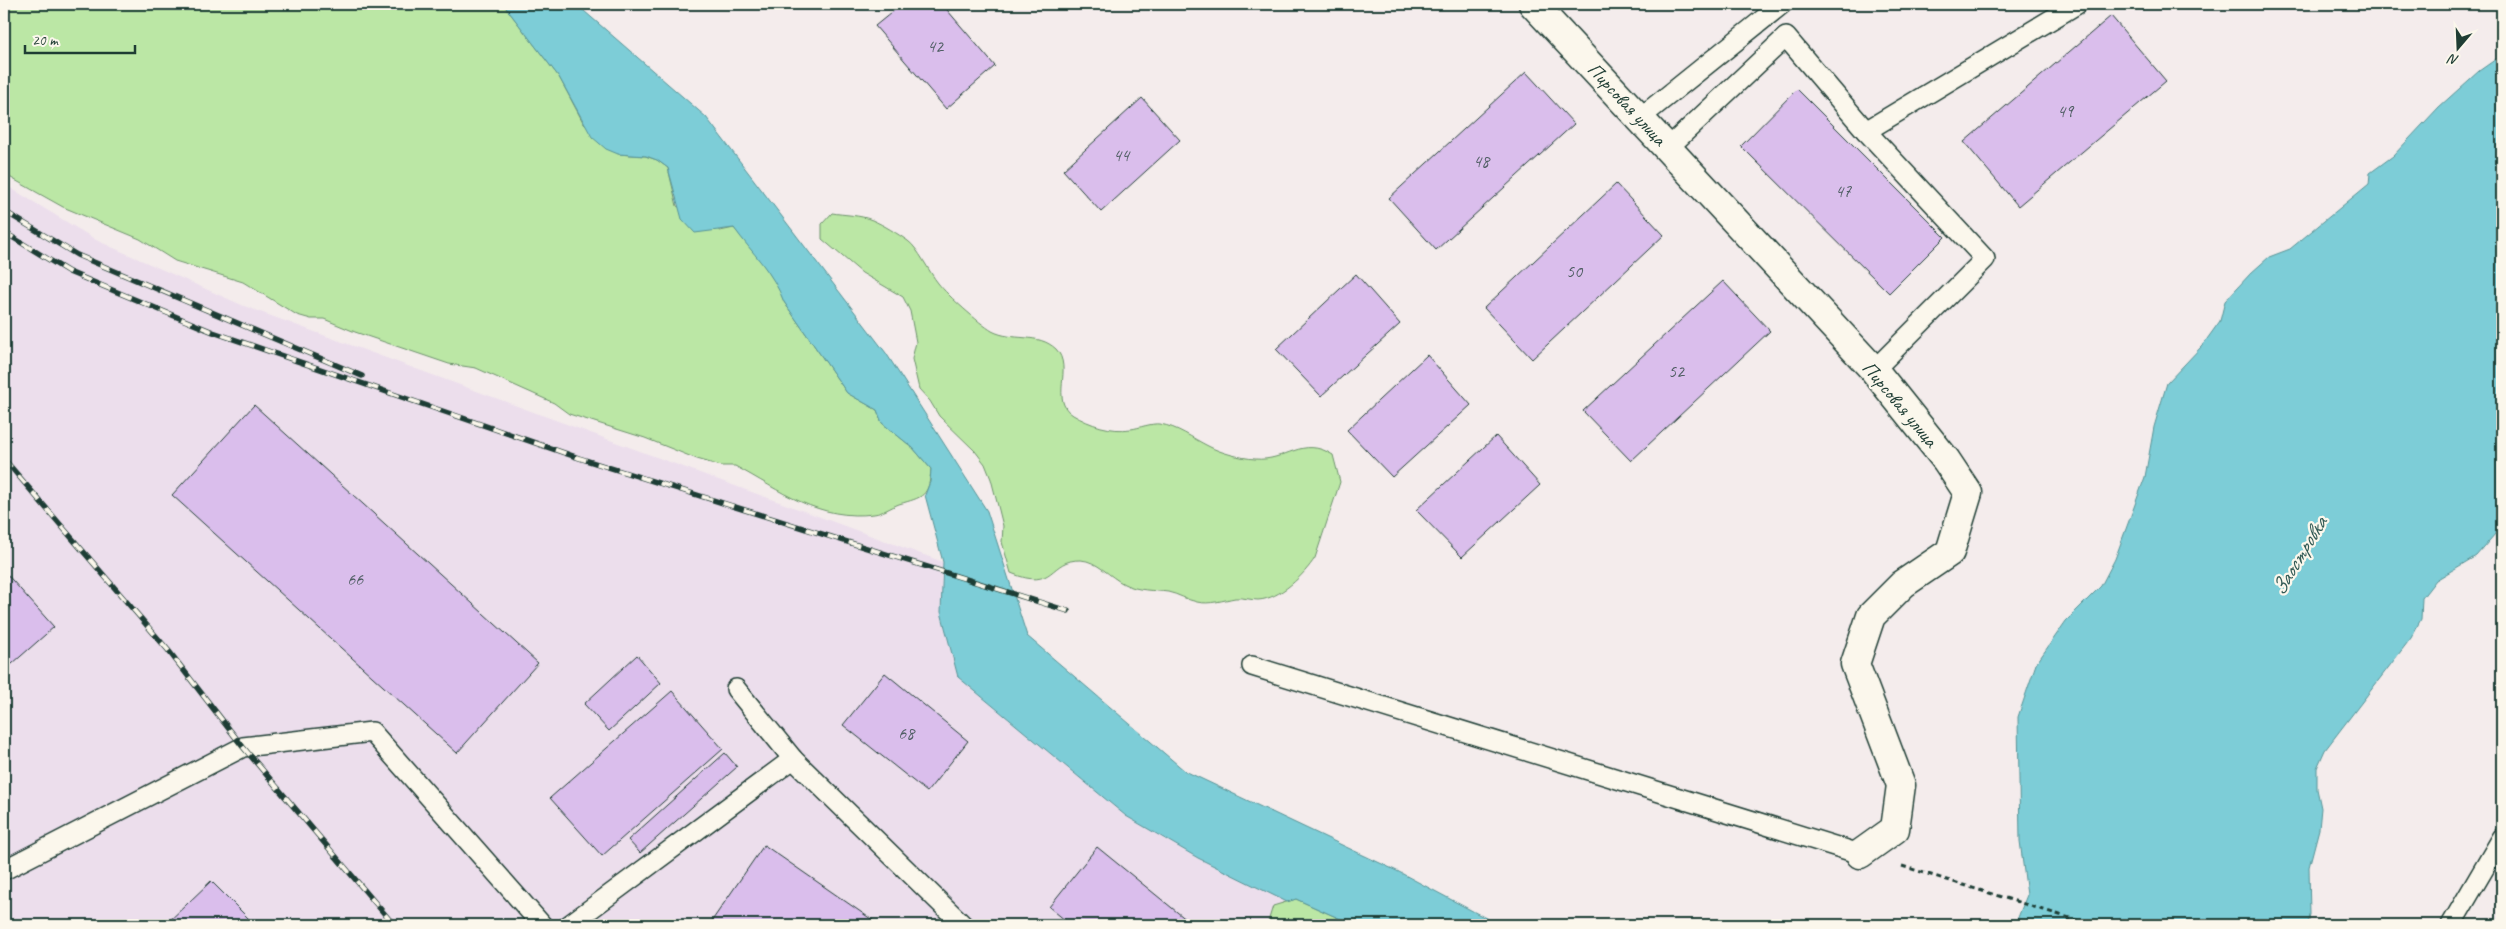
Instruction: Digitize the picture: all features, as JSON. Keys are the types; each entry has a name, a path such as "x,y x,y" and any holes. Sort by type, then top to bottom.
{"street":[{"name":"Пирсовая улица","path":"1533,4 1874,370 1946,460 1968,493 1950,552 1904,584 1871,616 1855,664 1901,784 1895,828 1860,854"}],"lane":[{"path":"1640,118 1782,4"},
{"path":"1866,131 2077,4"},
{"path":"1668,148 1786,37 1866,131 1985,259 1874,370"},
{"path":"1252,666 1860,854"},
{"path":"736,689 793,759 963,925"},
{"path":"4,870 243,747 372,732 542,925"},
{"path":"569,925 793,759"},
{"path":"2451,925 2502,838"}],"path":[{"path":"1918,870 2092,925"}],"shaded area":[{"path":"4,184 98,241 244,306 943,562 941,612 958,677 1126,816 1198,858 1287,901 1296,899 1354,925 4,925"}],"green space":[{"path":"4,4 503,4 559,77 584,124 618,154 645,156 657,160 668,168 677,206 720,231 734,228 762,262 779,288 784,302 847,393 877,410 882,423 913,448 931,469 929,485 926,491 914,500 874,514 854,515 818,508 785,494 735,466 721,466 697,459 645,438 569,414 554,403 476,368 449,364 355,332 324,319 311,319 297,315 243,282 175,261 140,239 63,207 4,174"},
{"path":"832,213 868,218 908,241 916,249 943,288 964,309 992,331 1008,336 1041,341 1056,349 1063,365 1063,401 1066,409 1080,419 1101,427 1123,430 1156,424 1167,425 1219,451 1255,459 1276,457 1303,448 1322,450 1333,455 1340,482 1315,558 1310,565 1291,585 1266,599 1235,598 1206,603 1193,601 1168,592 1129,586 1092,563 1081,560 1062,564 1044,577 1036,579 1011,573 1002,542 1003,526 991,479 985,464 975,451 939,416 930,401 919,389 912,359 916,342 910,311 903,297 862,273 822,239 822,224"},
{"path":"1296,899 1354,925 1267,925 1273,906"}],"water":[{"path":"503,4 576,4 706,117 886,353 987,511 1027,636 1185,771 1399,872 1499,925 1354,925 1296,899 1287,902 1198,858 1126,816 958,677 941,612 943,562 925,495 930,482 931,469 913,448 882,423 877,410 847,393 784,302 768,272 734,228 695,233 682,219 668,168 657,160 646,156 618,154 606,149 592,137 559,77"},
{"name":"Заостровка","path":"2502,51 2502,526 2476,556 2436,580 2422,598 2421,619 2411,638 2325,750 2317,768 2317,789 2321,808 2319,829 2309,867 2310,915 2308,925 2015,925 2027,895 2020,841 2018,717 2036,664 2066,621 2101,586 2115,559 2145,477 2154,427 2167,383 2202,346 2220,321 2225,301 2251,273 2269,257 2290,249 2369,184 2370,173 2393,156 2439,107 2479,71 2499,57"}],"building":[{"path":"902,4 942,4 995,66 946,109 875,26"},
{"path":"2111,16 2166,81 2018,206 1964,142"},
{"path":"1526,72 1574,124 1436,250 1389,198"},
{"path":"1797,89 1945,237 1889,293 1741,146"},
{"path":"1142,98 1180,140 1101,212 1063,170"},
{"path":"1616,184 1664,235 1532,359 1484,308"},
{"path":"1356,274 1400,324 1321,396 1276,349"},
{"path":"1723,281 1770,331 1631,461 1583,411"},
{"path":"1427,355 1471,405 1392,477 1347,430"},
{"path":"254,405 538,663 457,753 172,495"},
{"path":"1496,436 1540,485 1462,557 1416,510"},
{"path":"4,571 54,627 4,671"},
{"path":"637,655 661,683 609,731 584,704"},
{"path":"885,673 968,741 927,792 843,725"},
{"path":"672,691 723,749 602,856 550,798"},
{"path":"725,753 737,767 640,853 628,840"},
{"path":"764,845 868,917 880,925 709,925"},
{"path":"1097,847 1193,925 1071,925 1049,907"},
{"path":"211,881 255,925 165,925"}],"railway":[{"path":"4,211 77,255 362,376"},
{"path":"4,232 69,272 213,332 579,458 1068,611"},
{"path":"4,459 168,650 243,747 394,925"}]}
